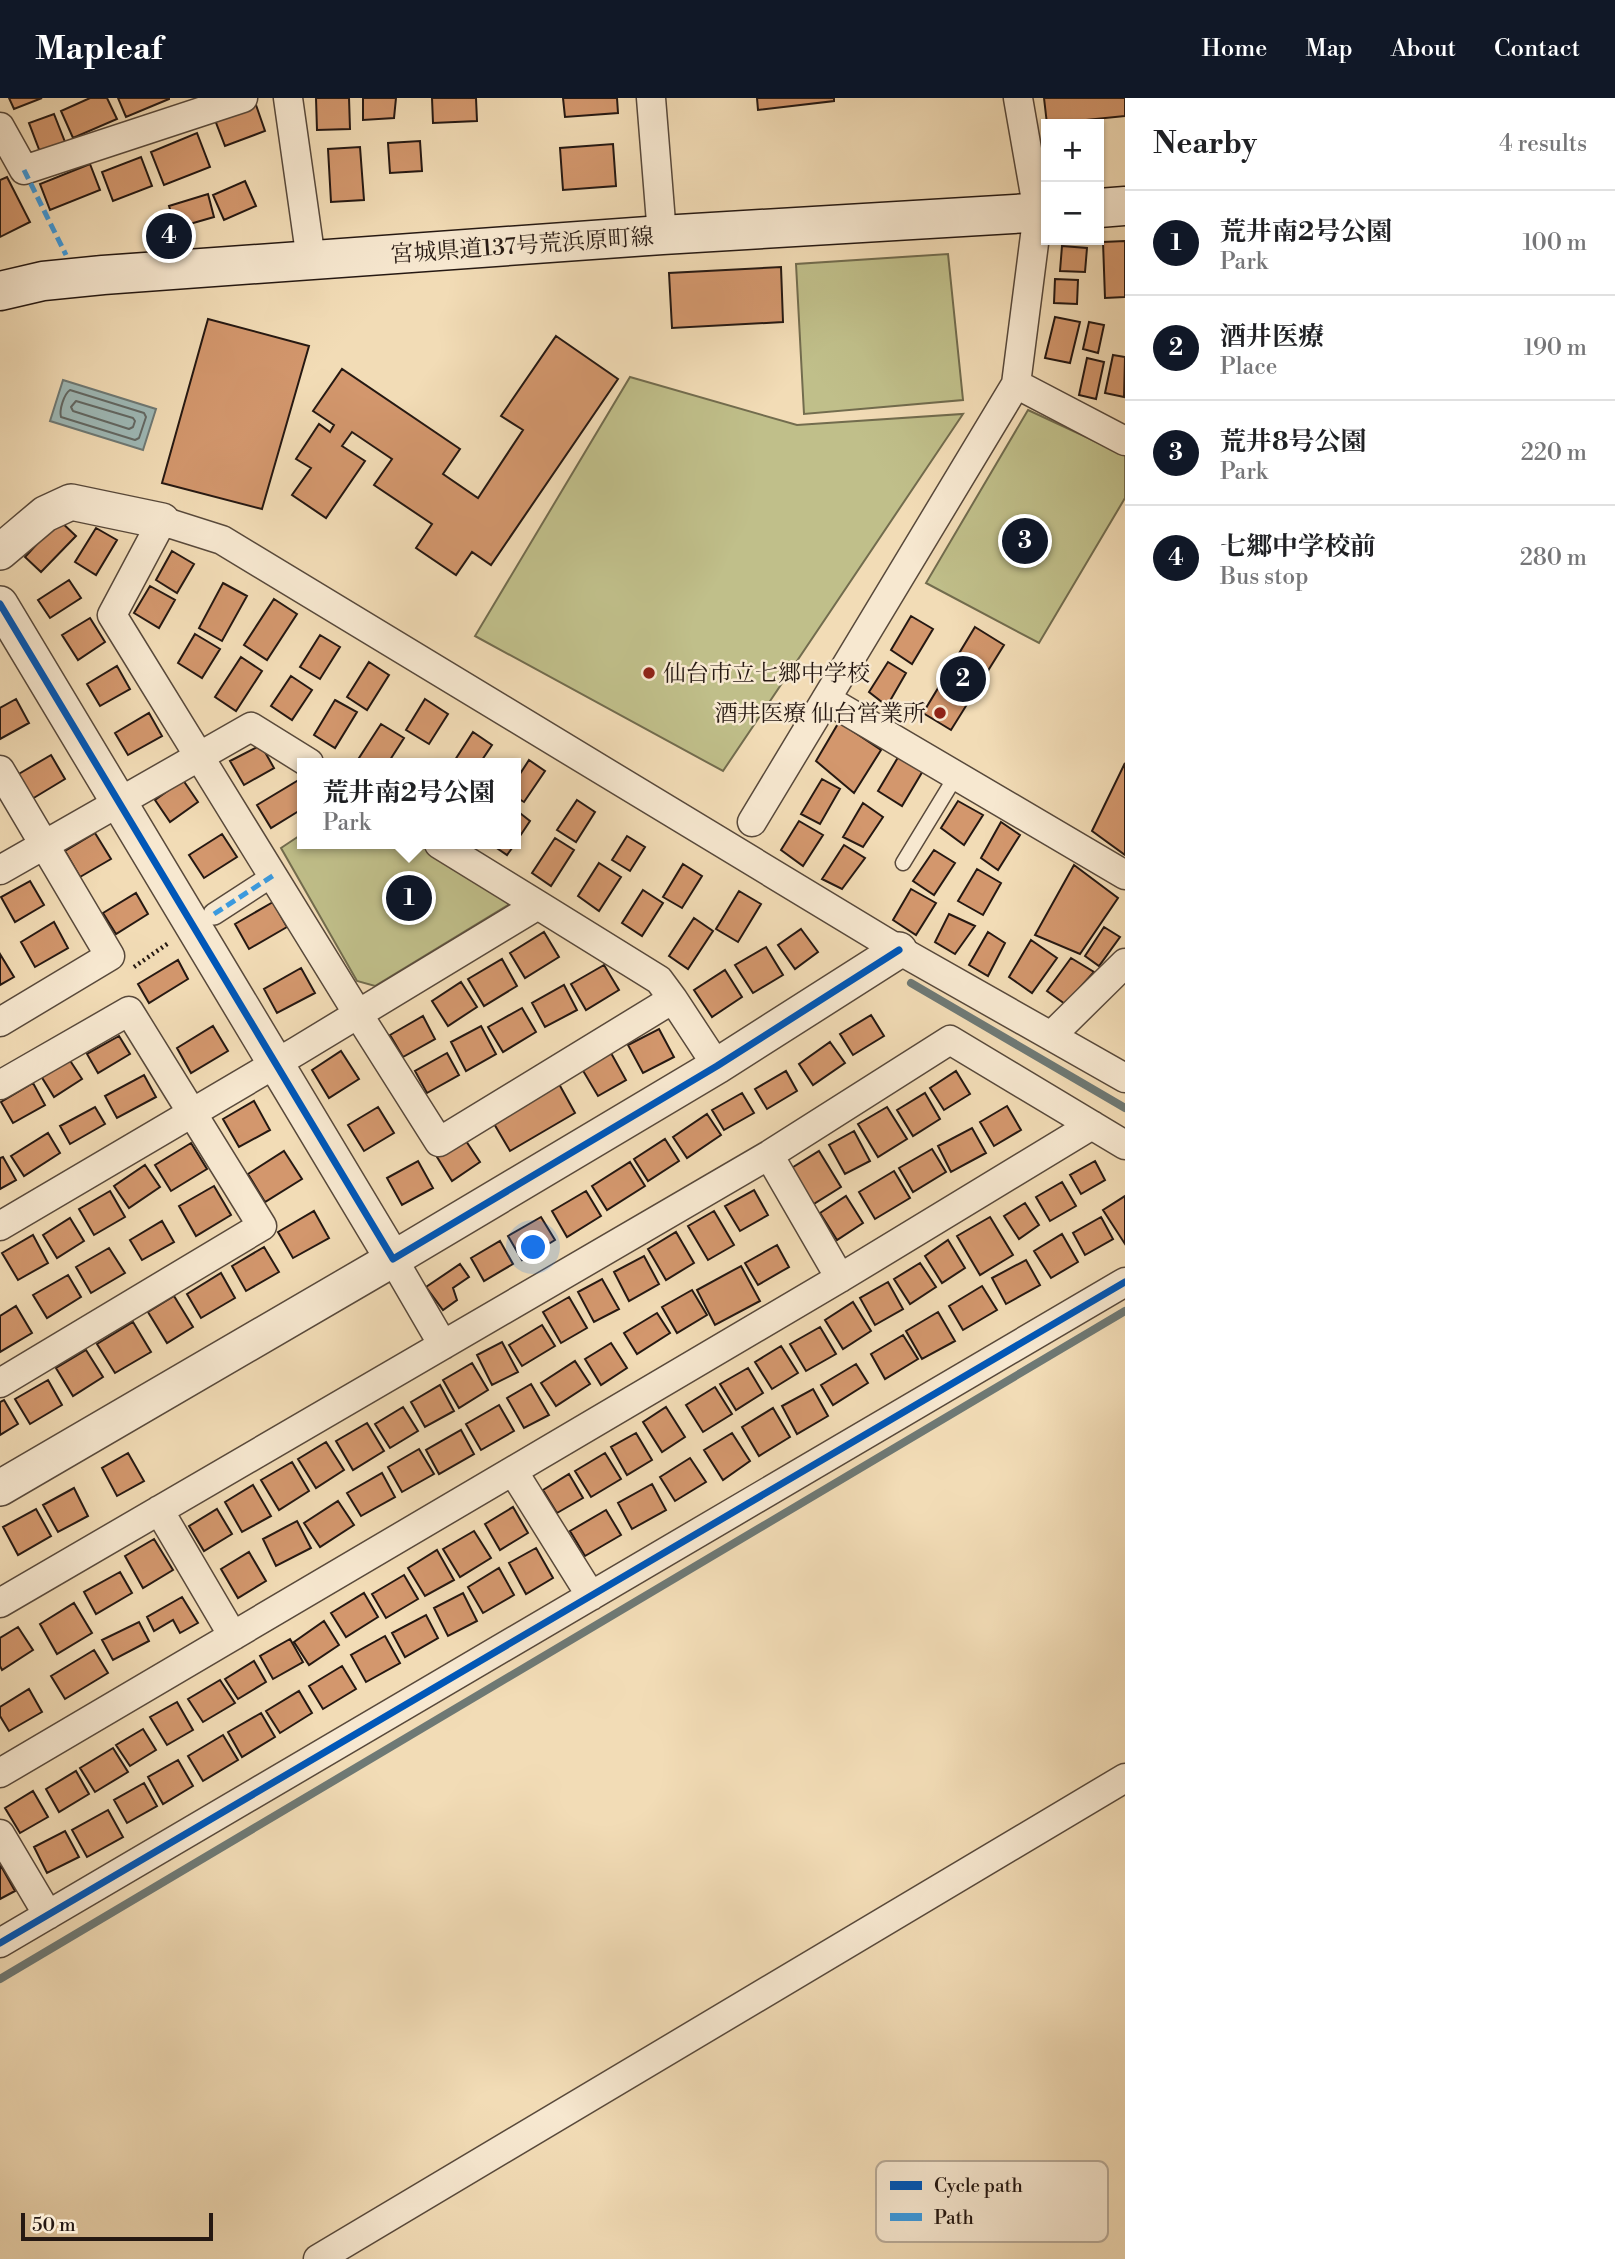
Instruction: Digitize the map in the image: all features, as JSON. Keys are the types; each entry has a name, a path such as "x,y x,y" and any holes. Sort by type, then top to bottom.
{"main road":[{"path":"1104,208 1125,206"},
{"name":"宮城県道137号荒浜原町線","path":"0,291 43,281 103,275 1041,212"}],"street":[{"path":"0,127 24,170 243,98"},
{"path":"288,98 311,260"},
{"path":"651,98 662,236"},
{"path":"1018,98 1041,207"},
{"path":"752,822 1016,384 1041,219"},
{"path":"1016,384 1125,441"},
{"path":"0,552 45,514 71,502 162,521 222,540 899,950 1125,1078"},
{"path":"162,521 112,615 439,1142 673,999"},
{"path":"0,604 443,1345"},
{"path":"826,699 1125,875"},
{"path":"0,870 250,727 301,758"},
{"path":"0,770 110,956 0,1022"},
{"path":"447,849 659,980 717,1066"},
{"path":"214,914 274,875"},
{"path":"0,1226 192,1114 538,905"},
{"path":"0,1488 717,1066 899,950"},
{"path":"1051,1036 1125,963"},
{"path":"0,1085 129,1011 262,1226 0,1383"},
{"path":"0,1603 769,1155 950,1040 1125,1145"},
{"path":"0,1773 840,1278 1092,1125"},
{"path":"769,1155 840,1278"},
{"path":"0,1943 1125,1282"},
{"path":"513,1471 591,1596"},
{"path":"159,1510 233,1636"},
{"path":"318,2259 1125,1778"},
{"path":"0,1834 48,1915"}],"lane":[{"path":"903,863 956,776"}],"shaded area":[{"path":"948,254 963,400 804,414 796,264"},
{"path":"630,377 797,425 963,414 723,771 475,636"},
{"path":"1028,410 1125,455 1125,498 1039,643 926,583"},
{"path":"297,837 297,849 433,849 507,892 508,905 375,986 357,981 281,848"}],"water":[{"path":"63,380 156,409 143,450 50,421"}],"building":[{"path":"9,98 42,98 14,109"},
{"path":"90,98 107,98 117,119 73,138 61,111"},
{"path":"118,98 169,98 169,99 126,117"},
{"path":"316,98 349,98 350,129 317,130"},
{"path":"363,98 396,98 394,118 363,120"},
{"path":"432,98 476,98 477,121 433,123"},
{"path":"563,98 617,98 618,113 565,117"},
{"path":"757,98 834,98 834,101 758,110"},
{"path":"1044,98 1125,98 1125,116 1046,119"},
{"path":"256,105 265,131 225,146 215,120"},
{"path":"54,114 65,142 40,152 29,123"},
{"path":"197,133 210,167 164,185 151,152"},
{"path":"420,141 422,171 390,173 388,143"},
{"path":"613,144 616,186 563,190 560,148"},
{"path":"360,147 364,200 331,202 328,149"},
{"path":"141,157 152,186 113,201 102,172"},
{"path":"90,164 100,190 50,210 40,184"},
{"path":"7,177 30,222 0,237 0,180"},
{"path":"245,181 256,206 224,220 213,195"},
{"path":"208,194 214,217 176,228 169,206"},
{"path":"1125,241 1125,297 1105,298 1104,242"},
{"path":"1062,246 1087,248 1085,272 1060,271"},
{"path":"781,267 783,322 672,328 669,273"},
{"path":"1055,279 1078,280 1077,304 1054,303"},
{"path":"1055,317 1080,322 1070,363 1045,358"},
{"path":"208,319 309,346 262,509 162,483"},
{"path":"1089,322 1104,325 1098,353 1083,349"},
{"path":"556,336 618,379 491,565 472,552 456,575 416,548 432,524 374,485 392,459 352,432 342,446 365,461 326,518 292,495 311,468 296,459 319,424 330,432 334,425 313,411 342,369 460,449 443,474 478,498 523,430 501,416"},
{"path":"1113,355 1125,357 1124,397 1105,393"},
{"path":"1087,358 1104,362 1096,399 1079,395"},
{"path":"59,520 76,536 41,572 25,557"},
{"path":"96,528 117,540 96,575 75,562"},
{"path":"172,551 194,564 177,593 156,580"},
{"path":"69,580 81,598 50,618 38,600"},
{"path":"223,583 247,596 222,641 199,628"},
{"path":"150,586 175,600 159,628 134,613"},
{"path":"274,599 297,614 267,660 244,645"},
{"path":"911,616 933,629 912,664 891,650"},
{"path":"90,618 105,642 78,660 62,635"},
{"path":"975,627 1004,645 951,730 923,713"},
{"path":"195,634 220,649 202,678 178,663"},
{"path":"320,635 340,647 320,679 300,667"},
{"path":"241,657 262,671 236,711 215,697"},
{"path":"369,662 389,675 367,710 347,697"},
{"path":"888,662 906,673 887,706 869,692"},
{"path":"117,666 130,689 100,706 87,684"},
{"path":"291,676 312,690 292,720 271,706"},
{"path":"16,699 29,723 0,739 0,708"},
{"path":"425,699 448,714 429,744 406,730"},
{"path":"335,700 357,712 335,748 314,735"},
{"path":"149,713 162,736 128,755 115,733"},
{"path":"839,722 881,750 854,793 816,761"},
{"path":"381,724 404,738 391,758 359,758"},
{"path":"473,732 492,745 483,758 456,758"},
{"path":"261,745 274,768 244,785 230,761"},
{"path":"900,754 924,769 902,806 878,791"},
{"path":"51,755 65,779 32,799 17,775"},
{"path":"529,760 545,771 524,802 521,800 521,772"},
{"path":"1125,763 1125,855 1092,831"},
{"path":"822,779 840,789 820,824 801,814"},
{"path":"183,780 198,802 170,822 155,800"},
{"path":"297,781 297,812 271,828 257,805"},
{"path":"577,800 595,812 576,842 557,830"},
{"path":"958,801 983,815 964,845 941,828"},
{"path":"863,803 883,817 863,847 843,837"},
{"path":"521,814 530,821 521,834"},
{"path":"799,821 823,835 803,866 781,850"},
{"path":"1001,822 1020,835 998,870 981,858"},
{"path":"95,833 111,859 80,877 65,851"},
{"path":"222,834 237,857 204,878 189,855"},
{"path":"627,836 645,847 630,871 612,860"},
{"path":"555,838 574,850 551,886 532,873"},
{"path":"844,845 865,858 842,889 822,879"},
{"path":"498,849 511,849 507,855"},
{"path":"934,850 955,863 934,895 913,881"},
{"path":"599,863 621,877 599,911 578,896"},
{"path":"683,864 702,876 682,908 663,897"},
{"path":"1074,865 1118,898 1080,954 1035,935"},
{"path":"977,869 1001,883 983,915 958,901"},
{"path":"30,881 44,905 15,922 1,897"},
{"path":"911,889 936,903 916,935 893,920"},
{"path":"643,890 663,903 642,936 622,923"},
{"path":"739,891 761,904 738,942 716,929"},
{"path":"136,893 148,914 116,934 103,913"},
{"path":"273,902 287,927 249,949 235,924"},
{"path":"949,914 975,926 955,954 935,942"},
{"path":"694,918 713,931 688,969 669,956"},
{"path":"54,922 68,948 35,967 21,942"},
{"path":"1104,927 1120,937 1099,966 1085,956"},
{"path":"801,929 818,952 795,969 778,945"},
{"path":"544,932 559,957 525,978 510,953"},
{"path":"988,932 1005,943 988,976 969,965"},
{"path":"1031,940 1057,958 1032,993 1009,977"},
{"path":"766,947 783,975 753,993 735,965"},
{"path":"0,954 14,977 0,985"},
{"path":"1071,958 1094,972 1065,1004 1047,991"},
{"path":"502,959 517,986 484,1006 468,979"},
{"path":"178,960 188,979 149,1003 138,984"},
{"path":"604,965 619,990 586,1010 571,984"},
{"path":"301,968 315,993 277,1013 264,989"},
{"path":"725,970 742,997 712,1017 694,990"},
{"path":"461,982 477,1007 448,1026 432,1001"},
{"path":"564,985 577,1010 545,1027 532,1003"},
{"path":"522,1008 536,1032 503,1052 488,1027"},
{"path":"871,1015 884,1036 853,1055 840,1034"},
{"path":"423,1016 435,1039 403,1057 390,1035"},
{"path":"213,1026 228,1051 191,1073 177,1048"},
{"path":"481,1026 496,1054 466,1071 451,1042"},
{"path":"659,1029 674,1057 643,1073 628,1045"},
{"path":"119,1036 130,1054 98,1073 87,1054"},
{"path":"830,1042 845,1063 813,1085 799,1064"},
{"path":"341,1051 359,1079 329,1098 312,1070"},
{"path":"447,1053 459,1075 427,1093 415,1071"},
{"path":"611,1053 626,1080 598,1096 582,1069"},
{"path":"69,1059 82,1079 54,1097 41,1076"},
{"path":"786,1071 797,1091 767,1109 755,1089"},
{"path":"956,1071 970,1094 944,1110 930,1088"},
{"path":"144,1075 156,1097 117,1118 105,1096"},
{"path":"33,1083 45,1105 13,1123 1,1102"},
{"path":"559,1084 575,1113 510,1151 493,1122"},
{"path":"742,1093 754,1113 724,1130 712,1110"},
{"path":"925,1093 940,1119 913,1136 897,1110"},
{"path":"254,1101 270,1130 239,1147 223,1119"},
{"path":"1007,1106 1021,1130 994,1146 980,1122"},
{"path":"95,1107 105,1124 70,1144 60,1126"},
{"path":"378,1107 394,1133 364,1151 348,1125"},
{"path":"887,1107 907,1139 878,1157 858,1124"},
{"path":"707,1114 721,1135 687,1158 673,1137"},
{"path":"972,1128 986,1153 951,1172 938,1146"},
{"path":"854,1131 870,1161 845,1174 829,1145"},
{"path":"48,1133 60,1153 24,1176 11,1156"},
{"path":"464,1138 480,1162 452,1181 437,1157"},
{"path":"665,1139 679,1161 648,1181 634,1159"},
{"path":"191,1143 207,1169 171,1191 155,1165"},
{"path":"932,1149 946,1172 913,1192 899,1168"},
{"path":"284,1151 302,1179 265,1202 248,1174"},
{"path":"819,1151 841,1187 812,1205 790,1169"},
{"path":"3,1157 16,1180 0,1189 0,1158"},
{"path":"418,1161 433,1188 402,1205 387,1178"},
{"path":"1095,1161 1105,1180 1081,1194 1070,1175"},
{"path":"630,1162 645,1186 607,1210 592,1186"},
{"path":"145,1165 160,1187 129,1208 114,1186"},
{"path":"894,1171 910,1198 875,1219 859,1192"},
{"path":"1062,1182 1076,1206 1050,1221 1036,1197"},
{"path":"214,1186 231,1215 196,1236 179,1206"},
{"path":"754,1190 768,1215 740,1231 725,1206"},
{"path":"110,1191 125,1217 94,1235 79,1209"},
{"path":"586,1191 601,1216 567,1237 552,1211"},
{"path":"846,1196 863,1223 837,1240 820,1213"},
{"path":"1125,1196 1125,1244 1103,1210"},
{"path":"1025,1203 1039,1225 1019,1239 1004,1216"},
{"path":"314,1211 329,1238 293,1258 278,1232"},
{"path":"714,1211 734,1245 708,1260 688,1226"},
{"path":"541,1217 555,1240 522,1260 508,1236"},
{"path":"990,1217 1013,1255 980,1275 957,1236"},
{"path":"1101,1217 1113,1239 1085,1255 1073,1233"},
{"path":"70,1218 84,1241 57,1258 43,1235"},
{"path":"162,1221 174,1242 142,1260 130,1240"},
{"path":"676,1232 694,1263 666,1280 648,1249"},
{"path":"1062,1234 1078,1262 1051,1278 1034,1251"},
{"path":"33,1235 48,1263 18,1280 2,1253"},
{"path":"948,1240 965,1268 942,1283 925,1256"},
{"path":"500,1241 513,1264 484,1281 471,1258"},
{"path":"777,1245 789,1267 758,1285 745,1263"},
{"path":"264,1247 279,1272 246,1291 232,1266"},
{"path":"109,1248 125,1273 91,1293 76,1267"},
{"path":"644,1256 659,1284 629,1301 614,1272"},
{"path":"1026,1260 1040,1285 1006,1304 992,1278"},
{"path":"920,1263 936,1287 910,1304 894,1279"},
{"path":"460,1264 469,1277 453,1288 457,1300 443,1310 426,1287"},
{"path":"741,1266 760,1301 715,1325 697,1290"},
{"path":"221,1273 235,1298 201,1318 187,1294"},
{"path":"68,1275 81,1297 47,1318 33,1295"},
{"path":"602,1279 619,1309 594,1322 578,1292"},
{"path":"888,1282 903,1309 875,1325 860,1298"},
{"path":"982,1286 997,1310 963,1330 949,1306"},
{"path":"692,1290 707,1315 677,1333 662,1307"},
{"path":"174,1296 193,1327 167,1343 148,1312"},
{"path":"569,1297 587,1328 561,1343 543,1312"},
{"path":"853,1302 871,1331 843,1349 825,1320"},
{"path":"16,1306 32,1333 0,1352 0,1316"},
{"path":"938,1312 955,1341 922,1359 906,1331"},
{"path":"657,1313 670,1333 637,1354 624,1333"},
{"path":"133,1322 151,1352 115,1373 97,1344"},
{"path":"542,1325 555,1346 522,1366 509,1345"},
{"path":"820,1327 836,1354 806,1371 790,1344"},
{"path":"903,1335 918,1359 885,1379 871,1354"},
{"path":"502,1342 518,1372 492,1385 477,1355"},
{"path":"611,1343 627,1368 601,1385 585,1359"},
{"path":"781,1346 798,1373 772,1389 755,1362"},
{"path":"86,1350 103,1377 73,1396 56,1368"},
{"path":"575,1361 590,1384 556,1406 541,1383"},
{"path":"472,1363 488,1390 459,1408 443,1380"},
{"path":"856,1364 868,1383 833,1405 821,1385"},
{"path":"748,1368 763,1393 736,1410 720,1384"},
{"path":"48,1380 62,1405 30,1424 15,1399"},
{"path":"531,1384 549,1415 524,1428 507,1398"},
{"path":"440,1385 454,1411 425,1427 411,1402"},
{"path":"715,1387 732,1414 703,1432 686,1405"},
{"path":"813,1389 828,1416 797,1434 782,1406"},
{"path":"4,1400 18,1424 0,1435 0,1402"},
{"path":"499,1405 514,1431 481,1450 466,1424"},
{"path":"403,1407 418,1431 390,1448 375,1424"},
{"path":"666,1407 685,1437 662,1452 643,1422"},
{"path":"773,1408 790,1437 759,1456 742,1427"},
{"path":"367,1423 384,1451 353,1470 336,1441"},
{"path":"461,1430 474,1454 439,1474 426,1450"},
{"path":"636,1433 652,1460 627,1475 611,1447"},
{"path":"732,1433 750,1461 723,1480 704,1450"},
{"path":"326,1442 344,1470 316,1488 298,1459"},
{"path":"419,1449 434,1474 402,1492 388,1467"},
{"path":"128,1453 144,1481 117,1496 102,1468"},
{"path":"605,1453 621,1479 591,1497 575,1471"},
{"path":"690,1458 706,1482 675,1501 660,1477"},
{"path":"292,1462 309,1491 279,1510 261,1480"},
{"path":"382,1473 395,1497 361,1516 347,1493"},
{"path":"569,1474 583,1498 557,1513 543,1490"},
{"path":"652,1484 666,1510 632,1529 618,1503"},
{"path":"253,1485 271,1516 242,1532 225,1502"},
{"path":"74,1488 88,1516 58,1532 43,1505"},
{"path":"338,1501 354,1525 320,1547 304,1523"},
{"path":"513,1507 528,1533 500,1550 485,1524"},
{"path":"36,1509 51,1536 18,1555 3,1527"},
{"path":"217,1509 232,1534 204,1551 189,1526"},
{"path":"606,1510 621,1535 585,1556 570,1531"},
{"path":"297,1521 311,1548 276,1566 263,1539"},
{"path":"474,1531 491,1558 460,1577 443,1549"},
{"path":"154,1539 173,1570 143,1588 125,1556"},
{"path":"536,1548 553,1578 526,1594 509,1563"},
{"path":"437,1550 454,1580 425,1596 408,1568"},
{"path":"249,1552 266,1581 238,1598 221,1569"},
{"path":"499,1568 514,1595 483,1613 468,1587"},
{"path":"120,1572 132,1593 96,1614 84,1592"},
{"path":"404,1575 418,1599 386,1618 372,1594"},
{"path":"364,1593 378,1617 346,1637 331,1613"},
{"path":"463,1593 477,1621 448,1636 434,1608"},
{"path":"182,1597 198,1623 180,1633 173,1620 154,1631 147,1617"},
{"path":"74,1603 92,1633 57,1654 40,1624"},
{"path":"426,1615 438,1638 405,1657 392,1633"},
{"path":"324,1621 339,1645 309,1665 294,1642"},
{"path":"139,1622 149,1641 113,1660 102,1640"},
{"path":"18,1627 33,1650 2,1670 0,1638"},
{"path":"385,1636 400,1663 366,1682 351,1655"},
{"path":"290,1639 303,1662 273,1679 260,1656"},
{"path":"94,1650 108,1673 65,1699 51,1676"},
{"path":"254,1661 266,1682 238,1699 225,1679"},
{"path":"342,1666 356,1689 323,1709 309,1686"},
{"path":"220,1680 235,1703 203,1722 188,1699"},
{"path":"29,1689 42,1712 9,1731 0,1716 0,1707"},
{"path":"299,1691 312,1713 280,1733 266,1711"},
{"path":"177,1702 193,1730 167,1745 150,1717"},
{"path":"261,1713 275,1737 242,1757 228,1732"},
{"path":"143,1729 156,1750 130,1766 116,1745"},
{"path":"223,1735 238,1760 203,1781 188,1756"},
{"path":"113,1748 128,1772 95,1792 80,1768"},
{"path":"178,1760 193,1786 163,1804 148,1777"},
{"path":"76,1771 89,1794 59,1812 46,1789"},
{"path":"144,1783 157,1806 127,1823 114,1800"},
{"path":"33,1791 48,1817 20,1833 5,1808"},
{"path":"108,1810 123,1837 87,1857 72,1830"},
{"path":"65,1831 79,1857 47,1873 34,1847"},
{"path":"0,1867 15,1891 0,1899"}],"waterway":[{"path":"911,983 1125,1108"},
{"path":"0,1979 1125,1311"}],"marked path":[{"path":"24,170 66,255"},
{"path":"214,914 274,875"}],"cycle path":[{"path":"0,604 393,1259 717,1066 899,950"},
{"path":"0,1943 1125,1282"}],"place":[{"name":"七郷中学校前","path":"169,236"},
{"name":"荒井8号公園","path":"1025,541"},
{"name":"仙台市立七郷中学校","path":"649,673"},
{"name":"酒井医療","path":"963,679"},
{"name":"酒井医療 仙台営業所","path":"940,713"},
{"name":"荒井南2号公園","path":"409,898"}]}
